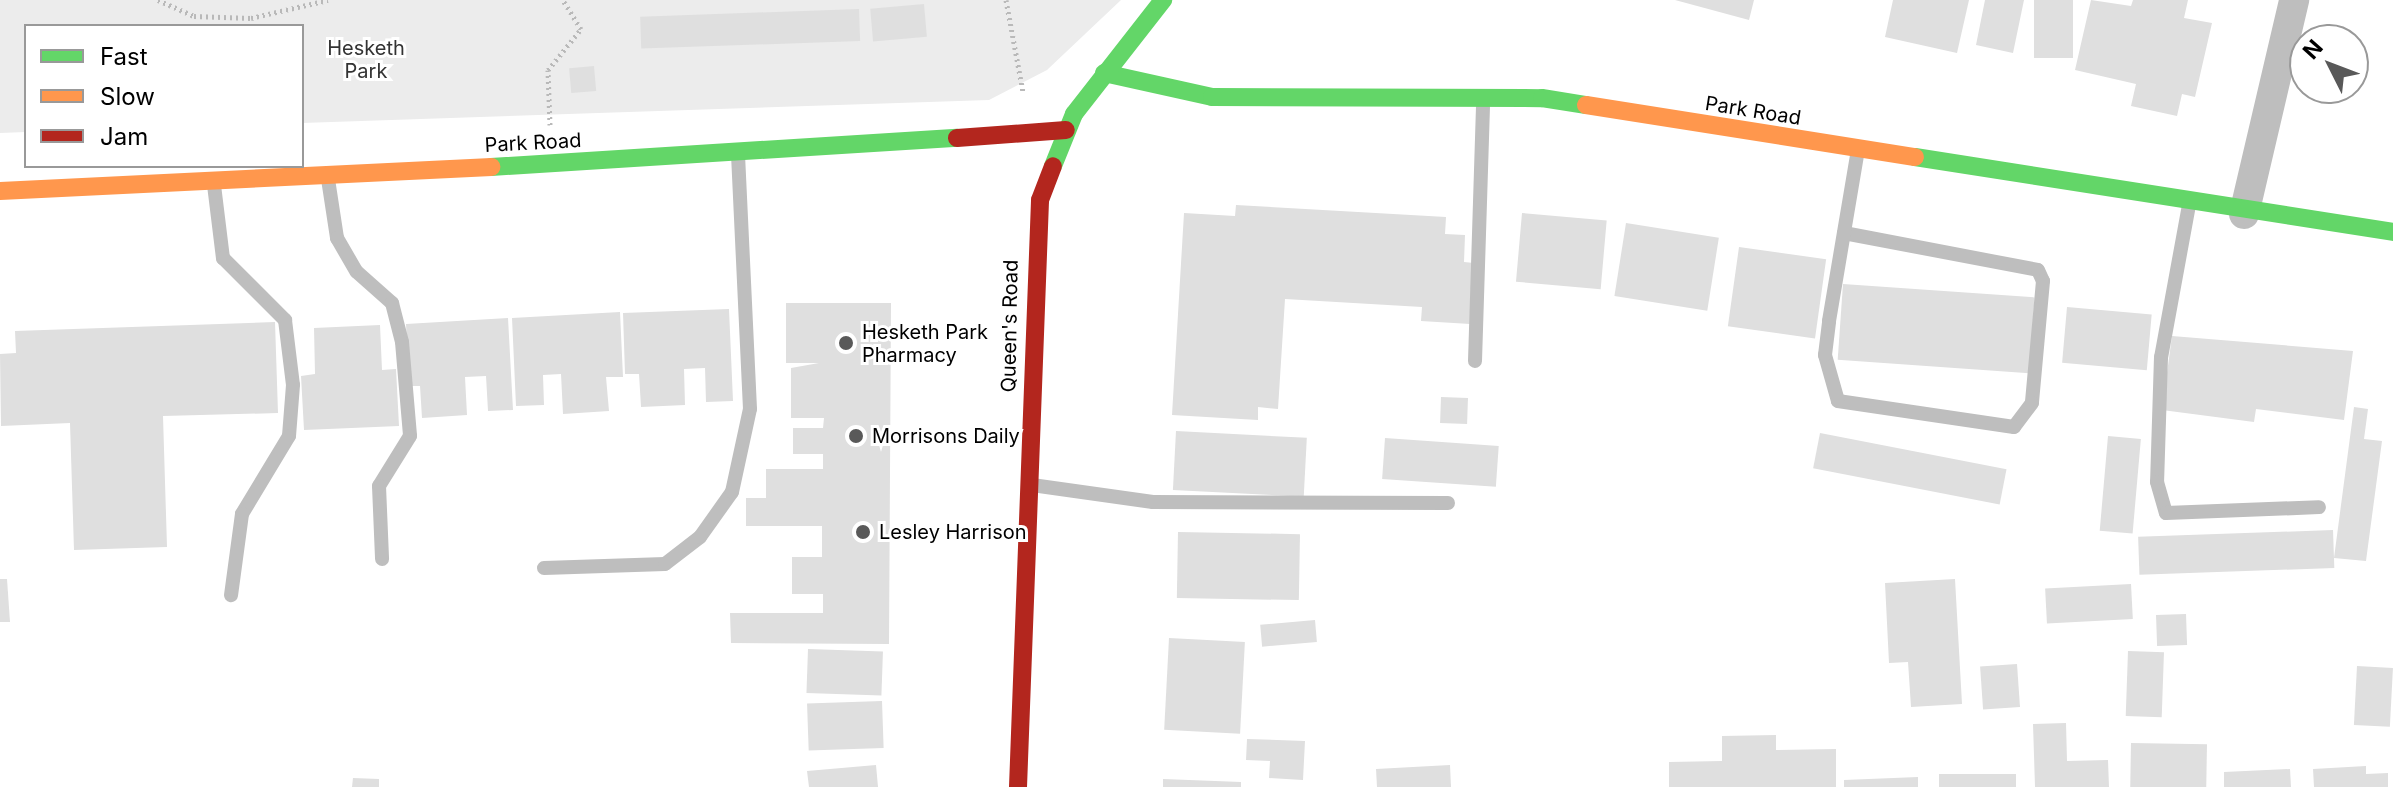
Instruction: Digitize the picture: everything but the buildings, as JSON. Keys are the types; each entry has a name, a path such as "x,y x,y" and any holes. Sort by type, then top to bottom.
{"street":[{"name":"Queen's Road","path":"1018,787 1034,245 1047,166 1066,130 1104,73 1163,0"},
{"path":"2244,214 2294,0"},
{"name":"Park Road","path":"1104,73 1212,97 1542,98 2244,214 2393,232"},
{"name":"Park Road","path":"0,191 737,155 1035,128 1066,130"}],"lane":[{"path":"1475,361 1484,98"},
{"path":"1844,233 2038,270 2043,281 2032,403 2014,427 1838,401 1825,355 1844,233 1858,150"},
{"path":"544,568 665,564 700,537 732,492 750,409 737,155"},
{"path":"328,174 337,238 357,272 392,303 402,342 410,436 379,486 382,559"},
{"path":"214,180 223,258 285,320 293,385 289,436 242,514 231,595"},
{"path":"2189,204 2161,357 2157,482 2166,513 2319,507"},
{"path":"1028,485 1088,487 1153,502 1448,503"}],"path":[{"path":"158,0 194,16 251,18 328,0"},
{"path":"551,164 548,70 581,29 563,0"},
{"path":"1006,0 1004,19 1035,128"}],"green space":[{"name":"Hesketh Park","path":"0,0 1121,0 1047,70 989,100 304,123 304,24 24,24 24,132 0,133"}],"traffic: fast":[{"path":"1053,166 1074,114 1163,0"},
{"path":"1104,73 1212,97 1542,98 1586,105"},
{"path":"491,167 957,138"},
{"path":"1915,157 2393,232"}],"traffic: slow":[{"path":"1586,105 1915,157"},
{"path":"0,191 491,167"}],"traffic: jam":[{"path":"957,138 1066,130"},
{"path":"1018,787 1040,200 1053,166"}],"place":[{"name":"Hesketh Park Pharmacy","path":"846,343"},
{"name":"Morrisons Daily","path":"856,436"},
{"name":"Lesley Harrison","path":"863,532"}]}
